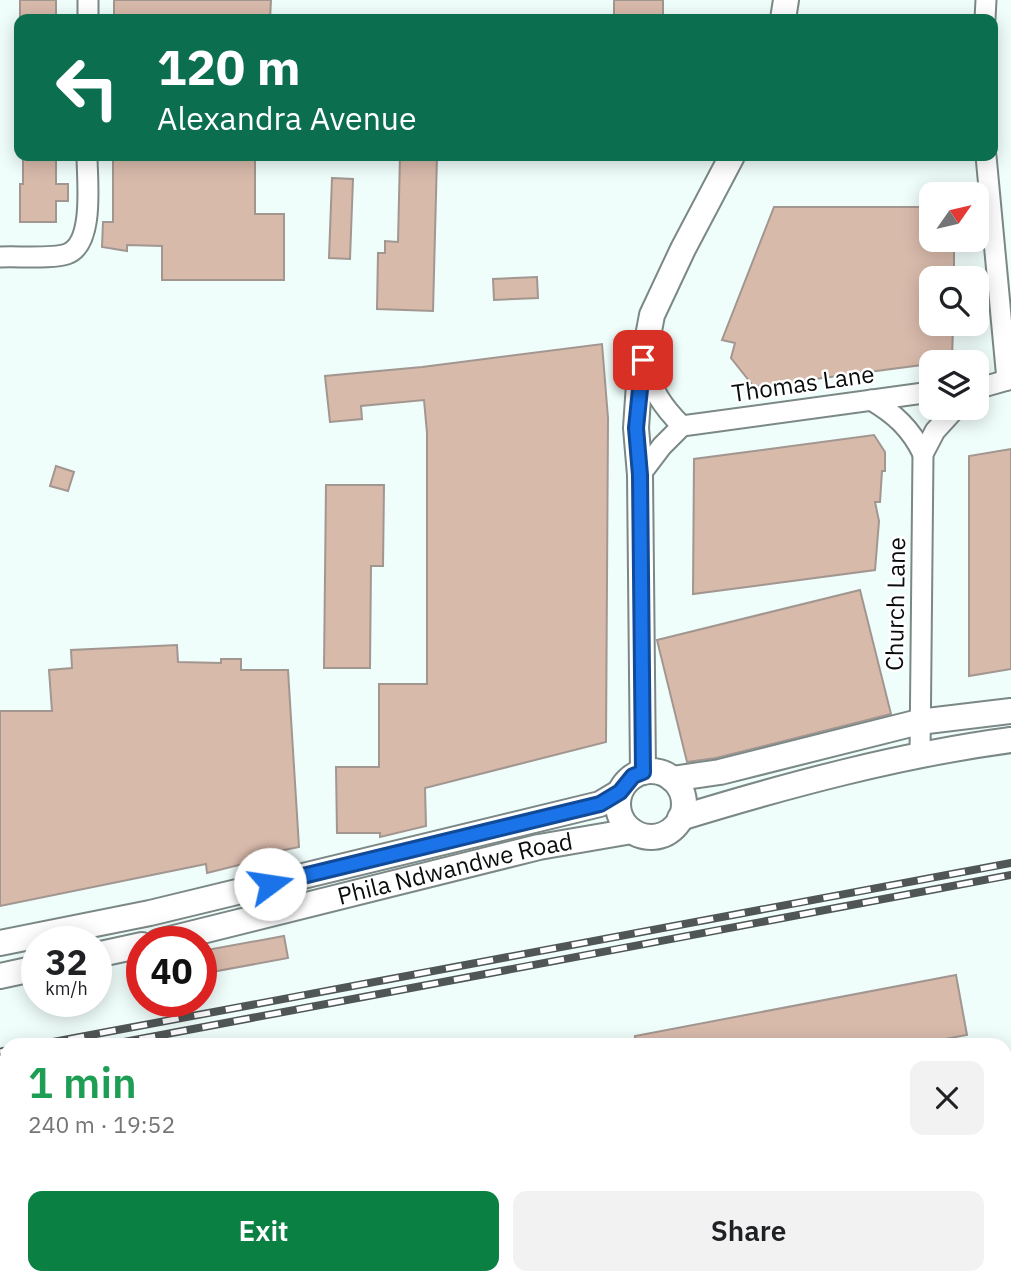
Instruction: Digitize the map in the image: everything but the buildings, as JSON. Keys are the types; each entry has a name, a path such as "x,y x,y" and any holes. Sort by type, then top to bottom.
{"street":[{"path":"0,257 66,254 75,249 85,233 87,161"},
{"path":"643,772 640,475 636,428 643,360 652,316 683,248 729,161"},
{"path":"987,161 1009,380 989,386"},
{"path":"640,475 662,446 682,426 660,402 651,387 643,360"},
{"name":"Thomas Lane","path":"682,426 919,394"},
{"path":"871,400 892,413 906,427 923,454"},
{"path":"923,454 935,431 945,420"},
{"name":"Church Lane","path":"920,755 923,454"},
{"path":"672,779 720,772 919,722 1011,710"},
{"path":"680,818 920,755 1011,740"},
{"path":"643,772 657,772 672,779 683,796 684,807 680,818 674,828 664,834 653,836 632,831 619,812 620,792 633,776 643,772"},
{"name":"Phila Ndwandwe Road","path":"0,943 150,914 600,804 620,792"},
{"name":"Phila Ndwandwe Road","path":"217,927 539,847 632,831"},
{"path":"0,976 21,971"}],"railway":[{"path":"74,1038 1011,863"},
{"path":"145,1038 1011,875"}],"route":[{"path":"270,884 600,804 620,792 633,776 643,772 640,475 636,428 643,360"}]}
